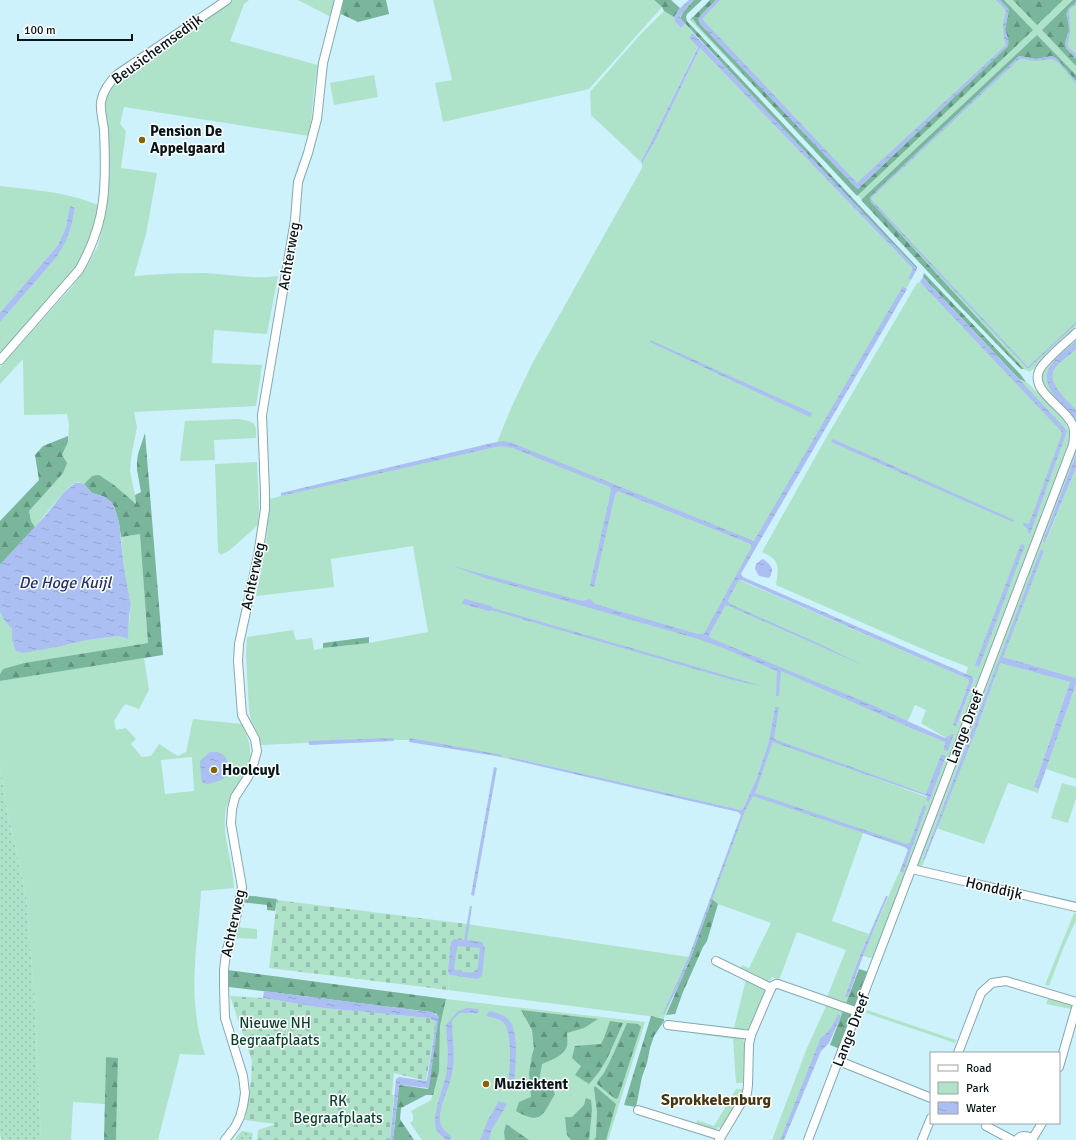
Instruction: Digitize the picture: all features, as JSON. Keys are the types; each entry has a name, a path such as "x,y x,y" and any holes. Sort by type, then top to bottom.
{"street":[{"name":"Beusichemsedijk","path":"0,360 79,270 89,254 98,227 103,201 106,164 101,103 105,88 118,74 226,0"},
{"name":"Achterweg","path":"225,1140 240,1117 245,1093 243,1076 225,1018 224,970 226,953 235,923 242,887 231,824 232,809 235,797 248,777 257,751 254,740 242,715 238,661 239,644 262,532 265,493 262,415 295,220 298,182 308,153 317,119 324,63 339,0"},
{"name":"Lange Dreef","path":"808,1140 1073,445 1073,426 1066,415 1041,389 1038,378 1039,370 1046,361 1076,333"},
{"name":"Honddijk","path":"912,869 1076,907"},
{"path":"716,961 771,989"},
{"path":"958,1052 981,992 992,983 1006,981 1076,1002"},
{"path":"638,1110 720,1138 746,1093 748,1085 749,1044 751,1035 774,985 778,984 858,1012"},
{"path":"1060,1064 1076,1008"},
{"path":"668,1025 751,1035"},
{"path":"839,1061 930,1098"},
{"path":"922,1140 930,1120"},
{"path":"1017,1140 1022,1136 1028,1136 1035,1139 1042,1124"},
{"path":"986,1126 1012,1140"}],"green space":[{"path":"233,0 249,0 244,4 230,41 318,65 309,136 124,107 120,124 126,131 121,168 157,173 146,234 134,276 204,273 251,277 278,276 267,334 214,330 212,363 262,365 256,406 134,412 137,427 130,471 136,505 114,485 92,476 84,484 75,483 66,490 35,527 31,521 29,511 45,492 68,442 69,424 67,414 24,415 23,359 0,384 0,367 71,288 85,270 98,246 104,220 109,178 106,98 113,81"},
{"path":"298,0 336,0 331,17"},
{"path":"343,0 386,0 389,14 358,22 341,14"},
{"path":"433,0 654,0 662,7 589,89 443,122 435,83 452,80"},
{"path":"654,0 671,0 680,8 674,17 664,11 662,7"},
{"path":"694,0 702,0 687,14 687,21 917,267 917,269 827,176 680,18"},
{"path":"710,0 1076,0 1076,330 1030,372 1024,369 690,20"},
{"path":"710,0 716,0 700,16 699,22 701,25 858,189 1008,46 1005,29 1009,10 1000,0 1004,0 1033,30 857,196 693,19 690,20"},
{"path":"1013,0 1063,0 1037,25"},
{"path":"1073,0 1076,0 1076,2 1068,9 1069,30 1065,43 1066,48 1076,59 1076,66 1042,30"},
{"path":"664,11 674,17 675,22 681,28 685,24 693,33 690,37 698,46 641,162 591,115 590,92 639,36"},
{"path":"1037,35 1076,75 1076,81 1057,59 1052,56 1036,59 1019,56 870,197 871,202 1024,369 1021,369 861,200"},
{"path":"700,48 913,269 908,278 911,280 907,288 903,286 826,425 756,539 754,541 749,539 751,548 737,579 968,679 969,682 958,711 956,726 975,679 966,674 968,667 932,653 776,585 778,573 777,564 772,558 762,552 826,438 917,283 920,282 1049,415 1019,379 1032,387 1064,420 1070,433 1070,444 874,959 863,956 908,850 907,848 863,833 832,921 869,934 845,997 848,997 846,1003 827,997 846,950 797,932 779,980 772,977 767,983 741,969 742,965 749,968 771,923 718,904 712,899 745,811 756,789 774,739 775,707 769,741 756,780 743,809 741,810 510,757 509,759 416,740 370,740 261,745 258,734 251,720 249,710 246,655 247,637 293,630 296,640 312,638 314,650 369,643 428,632 413,546 331,559 334,587 256,596 265,548 269,499 495,447 512,406 533,362 642,168 642,164 656,139","holes":["915,705 926,710 921,723 946,738 952,734 945,744 945,742 906,725","945,755 929,801 926,800 927,797 815,756 927,794"]},
{"path":"374,75 378,97 334,105 330,83"},
{"path":"0,186 38,190 63,195 88,201 100,206 89,251 0,358 0,322 56,258 72,223 75,208 70,207 66,227 58,245 0,313"},
{"path":"924,273 1026,382 1019,379 923,277"},
{"path":"1076,338 1076,426 1042,386 1041,371"},
{"path":"239,419 254,424 256,429 256,438 214,440 215,460 180,461 185,421"},
{"path":"145,433 163,655 0,681 0,674 3,669 24,663 148,643 140,534 121,537 114,506 105,497 92,493 84,484 92,476 99,475 114,485 136,504 135,495 141,492 137,470 138,454"},
{"path":"68,436 68,442 62,455 67,463 63,473 29,511 31,521 35,527 0,565 0,521 39,480 35,455 43,446"},
{"path":"1076,450 1076,454 1043,541 1046,541 1076,468 1076,678 1003,657 1000,663 1070,682 1034,787 1039,789 1038,793 1008,783 984,844 936,828 978,725 997,672 974,725 923,858 925,859 921,869 916,868 1039,539","holes":["1041,549 1044,551 1009,640"]},
{"path":"257,462 259,508 258,525 230,550 221,555 218,552 215,464"},
{"path":"140,534 148,643 24,663 3,669 0,674 0,612 4,620 12,629 12,640 47,649 88,640 118,636 127,639 131,605 124,568 121,537"},
{"path":"369,637 369,643 323,648 323,643"},
{"path":"144,658 149,690 139,709 125,704 114,721 116,730 126,728 136,739 131,744 142,757 151,756 159,744 178,756 186,752 193,719 242,724 247,737 250,747 250,759 230,798 225,815 225,833 234,888 201,891 194,982 198,1029 205,1055 180,1054 158,1140 116,1140 118,1058 106,1057 105,1104 73,1102 71,1140 41,1140 34,992 26,895 6,805 0,766 0,681","holes":["192,757 194,791 165,794 161,760"]},
{"path":"1076,684 1076,779 1046,769"},
{"path":"0,766 6,805 26,895 34,992 41,1140 2,1140 0,1135"},
{"path":"1062,783 1076,787 1076,798 1068,823 1051,818"},
{"path":"243,895 277,899 275,911 267,910 267,905 241,902"},
{"path":"712,899 718,904 707,941 683,992 675,1014 666,1015 691,957"},
{"path":"277,900 467,924 465,940 482,942 485,947 477,979 450,975 448,990 269,968"},
{"path":"1074,913 1076,913 1076,920 1049,986 1045,985"},
{"path":"467,924 689,957 664,1014 672,999 664,1018 448,990 450,975 477,979 485,947 483,943 465,940"},
{"path":"237,927 257,929 257,939 236,938"},
{"path":"859,969 869,972 840,1049 830,1045"},
{"path":"228,970 446,999 440,1026 439,1072 433,1095 426,1095 401,1108 400,1119 414,1140 393,1140 399,1086 428,1089 437,1014 431,1012 229,987"},
{"path":"746,979 767,990 751,1028 748,1027 748,1029 745,1029 744,1031 708,1028 708,1025 734,1028"},
{"path":"230,996 263,998 323,1008 429,1018 436,1022 426,1081 394,1073 392,1095 394,1095 390,1140 257,1140 258,1130 276,1124 245,1120 251,1081 252,1061"},
{"path":"446,999 645,1022 608,1140 422,1140 410,1123 413,1121 411,1111 431,1100 439,1072 440,1026"},
{"path":"1048,999 1073,1003 1071,1009 1046,1004"},
{"path":"827,1004 844,1009 841,1016 838,1015 833,1025 821,1037 780,1140 772,1140 807,1048"},
{"path":"521,1010 598,1019 584,1028 567,1033 567,1046 563,1052 557,1057 542,1064 539,1081 549,1086 555,1094 541,1116 537,1117 531,1117 516,1111 519,1102 531,1097 529,1073 534,1049 532,1030"},
{"path":"867,1010 956,1040 955,1043 866,1013"},
{"path":"651,1016 664,1019 664,1021 654,1036 650,1048 636,1107 624,1105"},
{"path":"610,1021 623,1023 607,1059 589,1084 575,1075 581,1066 572,1058 575,1046 601,1044"},
{"path":"627,1023 638,1024 641,1027 618,1098 616,1099 597,1084 597,1082 604,1073"},
{"path":"693,1030 742,1036 741,1039 744,1039 743,1041 745,1042 746,1057 744,1058 743,1083 736,1083 733,1039 692,1033"},
{"path":"106,1057 118,1058 116,1140 104,1140"},
{"path":"595,1086 616,1104 606,1140 594,1140 596,1137 597,1112"},
{"path":"736,1089 745,1089 744,1094 724,1126 721,1128 718,1127 714,1131 696,1125 697,1120 714,1126"},
{"path":"586,1098 591,1100 592,1111 589,1140 571,1140 567,1135 565,1117 572,1117 584,1105"},
{"path":"506,1124 529,1140 505,1140 504,1132"},
{"path":"242,1131 253,1133 252,1140 234,1140"}],"water":[{"path":"689,0 694,0 680,17 685,24 681,28 675,22 674,17 680,8"},
{"path":"716,0 720,0 703,18 703,20 857,183 1006,45 1003,25 1006,10 996,0 1000,0 1009,9 1005,29 1009,41 1008,46 858,189 701,25 698,19"},
{"path":"1076,2 1076,4 1069,10 1070,32 1068,47 1076,54 1076,58 1066,48 1065,43 1069,30 1066,14 1068,9"},
{"path":"693,33 917,269 911,280 908,278 913,269 700,48 656,139 642,164 641,162 698,47 689,37"},
{"path":"1019,56 1036,59 1052,56 1057,59 1076,81 1076,83 1061,65 1054,60 1049,59 1035,61 1019,59 871,199 1028,367 1076,322 1076,324 1029,368 1027,368 871,202 870,197"},
{"path":"70,206 75,208 72,223 66,241 56,258 0,322 0,313 58,245 66,227"},
{"path":"923,277 1067,431 1030,534 1023,523 1029,524 1062,433 920,282"},
{"path":"903,286 907,289 741,574 743,577 973,677 974,680 956,726 953,725 969,682 968,679 741,580 738,581 728,600 730,604 867,667 727,605 725,606 709,635 710,638 872,705 945,738 954,734 948,751 944,750 945,742 781,671 779,696 776,696 777,671 721,647 695,638 485,578 453,566 582,601 590,599 595,604 697,634 704,634 751,548 751,544 618,491 615,494 594,587 590,586 611,491 610,487 513,448 500,446 281,496 281,493 504,441 754,541"},
{"path":"650,340 812,413 810,417 650,342"},
{"path":"1076,341 1076,349 1057,365 1053,373 1053,379 1058,390 1076,410 1076,419 1053,394 1047,380 1048,372 1053,362"},
{"path":"833,439 1014,520 1013,522 831,442"},
{"path":"1076,454 1076,468 1044,542 1043,541"},
{"name":"De Hoge Kuijl","path":"75,483 84,484 92,493 105,497 112,502 117,515 124,568 131,605 128,639 118,636 88,640 23,653 16,651 12,640 12,629 4,620 0,612 0,565 45,516 64,492"},
{"path":"1021,544 1025,545 979,667 975,665"},
{"path":"1041,549 1044,551 1003,657 1076,678 1076,684 1039,789 1034,787 1070,682 1000,663 978,725 925,859 923,859"},
{"path":"763,559 768,563 772,570 769,578 759,576 755,569 756,564"},
{"path":"465,599 762,686 733,680 491,610 489,611 463,604 462,602"},
{"path":"775,707 779,707 774,739 926,794 941,755 946,755 929,802 926,800 927,796 773,742 755,793 906,844 910,843 923,806 925,805 926,807 903,873 900,871 908,850 905,847 753,796 745,811 691,957 678,987 663,1014 689,956 741,815 738,812 509,759 510,757 741,810 743,809 756,780 769,741"},
{"path":"393,738 394,741 309,745 309,741"},
{"path":"410,738 502,755 502,757 409,742"},
{"name":"Hoolcuyl","path":"210,752 218,752 224,755 228,764 228,772 224,778 206,784 203,783 201,778 200,761"},
{"path":"494,767 497,768 474,896 471,895"},
{"path":"886,896 888,896 848,997 845,997 860,955"},
{"path":"470,906 472,906 467,940 482,942 485,947 482,976 477,979 450,975 448,972 451,943 454,939 464,940","holes":["458,946 479,948 477,972 466,972 454,969"]},
{"path":"264,991 431,1012 439,1016 429,1088 399,1086 393,1140 390,1140 396,1079 399,1077 427,1080 436,1022 429,1018 323,1008 263,998"},
{"path":"467,1008 478,1009 479,1011 477,1013 460,1013 453,1019 452,1023 454,1054 453,1067 440,1116 441,1126 451,1136 450,1140 446,1140 436,1129 435,1115 447,1068 448,1052 446,1025 458,1011"},
{"path":"490,1011 507,1018 511,1023 515,1036 516,1062 514,1085 511,1086 508,1086 510,1042 508,1034 503,1022 499,1019 486,1015"},
{"path":"838,1014 841,1016 829,1043 821,1051 784,1140 780,1140 821,1037 829,1030"},
{"path":"499,1101 507,1104 491,1131 489,1140 480,1140 488,1120"}],"place":[{"name":"Pension De Appelgaard","path":"142,140"},
{"name":"Hoolcuyl","path":"214,770"},
{"name":"Muziektent","path":"486,1084"}],"district":[{"name":"Sprokkelenburg","path":"716,1100"}],"park label":[{"name":"Nieuwe NH Begraafplaats","path":"275,1032"},
{"name":"RK Begraafplaats","path":"338,1110"}]}
